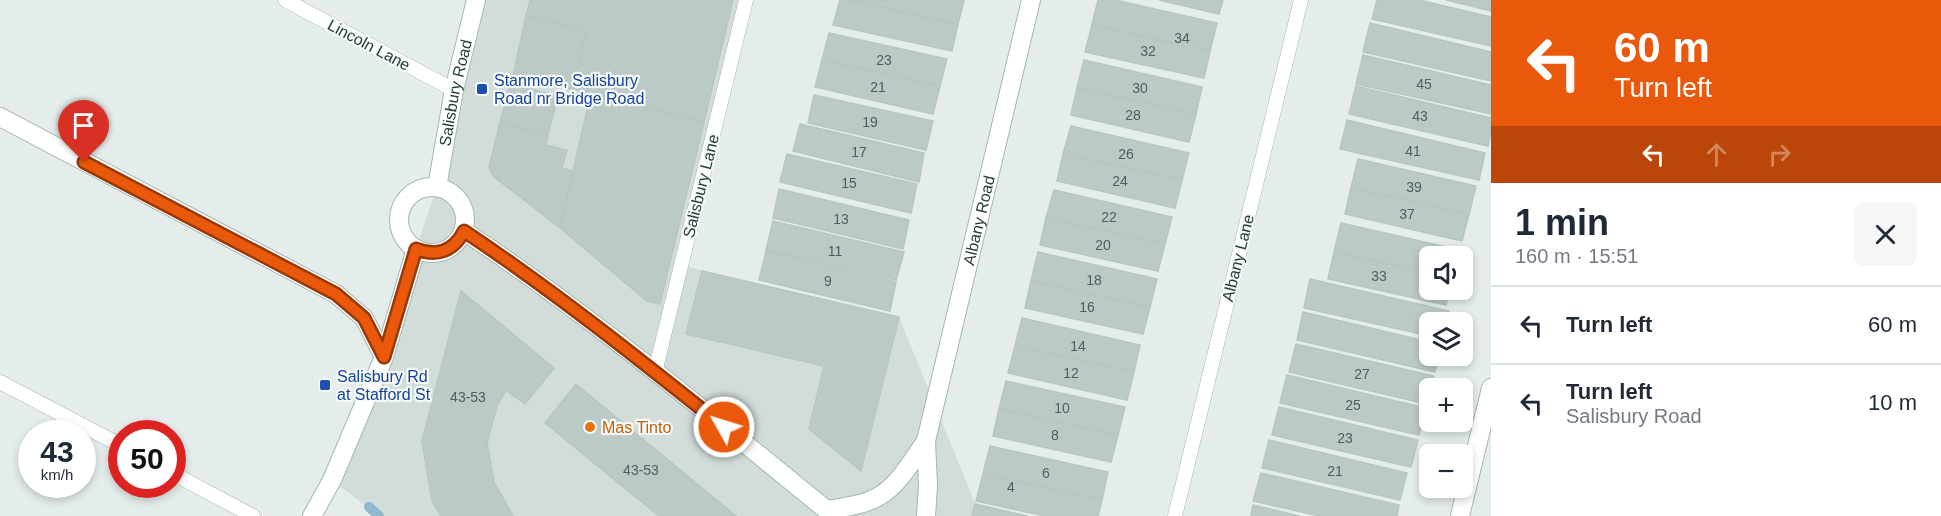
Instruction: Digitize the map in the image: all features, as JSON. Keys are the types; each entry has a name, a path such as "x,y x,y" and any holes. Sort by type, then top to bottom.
{"street":[{"name":"Salisbury Road","path":"437,187 454,90 476,0"},
{"name":"Albany Road","path":"926,516 928,486 926,441 1030,0"},
{"path":"0,117 336,294 364,318 384,357"},
{"path":"425,187 437,187 447,189 461,202 466,221 464,231 453,247 444,251 425,253 407,242 401,232 398,221 400,209 415,191 425,187"},
{"path":"464,231 512,263 655,372 830,513"},
{"path":"312,516 332,480 384,357 416,249"},
{"path":"1460,516 1491,388"},
{"name":"Albany Road","path":"830,513 881,495 897,480 926,441"}],"lane":[{"name":"Lincoln Lane","path":"285,0 454,90"},
{"name":"Salisbury Lane","path":"655,372 746,0"},
{"name":"Albany Lane","path":"1175,516 1301,0"},
{"path":"0,382 108,439"},
{"path":"186,480 253,516"}],"shaded area":[{"path":"474,0 746,0 681,265 899,317 975,503 1027,516 379,516 332,480 437,187"}],"building":[{"path":"530,0 733,0 704,122 573,89 586,30 526,16"},
{"path":"840,0 958,24 952,51 833,25"},
{"path":"848,0 964,0 958,24"},
{"path":"1098,0 1115,0 1217,23 1210,51 1092,25"},
{"path":"1159,0 1223,0 1219,14"},
{"path":"1377,0 1419,0 1491,17 1491,46 1372,19"},
{"path":"1446,0 1491,0 1491,11"},
{"path":"526,16 586,30 573,89 513,76"},
{"path":"1370,23 1491,52 1491,81 1363,52"},
{"path":"1092,25 1210,51 1204,78 1085,52"},
{"path":"829,33 947,59 940,86 822,60"},
{"path":"1363,55 1491,85 1491,114 1356,84"},
{"path":"822,60 940,86 933,114 815,87"},
{"path":"1084,60 1202,87 1196,114 1077,88"},
{"path":"510,84 558,96 548,134 500,123"},
{"path":"1356,86 1491,118 1488,146 1349,114"},
{"path":"1077,88 1196,114 1189,142 1071,115"},
{"path":"591,93 704,122 660,304 647,301 560,228"},
{"path":"814,95 933,121 926,150 808,123"},
{"path":"1347,120 1485,153 1479,180 1340,149"},
{"path":"500,123 548,134 546,145 567,150 562,168 573,171 560,228 493,176 489,167"},
{"path":"800,124 924,153 919,182 793,151"},
{"path":"1071,126 1189,153 1182,180 1063,154"},
{"path":"787,154 917,184 911,213 780,182"},
{"path":"1063,154 1182,180 1175,208 1057,181"},
{"path":"1358,159 1476,186 1469,214 1351,188"},
{"path":"1351,188 1469,214 1462,241 1345,214"},
{"path":"779,189 909,220 903,249 773,218"},
{"path":"1054,190 1172,217 1165,244 1046,218"},
{"path":"1046,218 1165,244 1158,271 1040,245"},
{"path":"773,221 904,252 896,280 766,250"},
{"path":"1341,223 1442,246 1419,246 1419,271 1334,252"},
{"path":"766,251 896,282 890,311 759,280"},
{"path":"1038,252 1157,279 1150,307 1031,281"},
{"path":"1334,252 1419,271 1419,299 1328,279"},
{"path":"702,271 899,317 861,471 809,429 824,366 686,334"},
{"path":"1310,279 1449,311 1419,312 1419,334 1304,308"},
{"path":"1031,281 1150,307 1143,334 1025,308"},
{"path":"461,291 554,368 525,404 506,390 497,406 487,443 494,482 513,516 441,516 432,501 422,441"},
{"path":"1423,300 1447,300 1446,305"},
{"path":"1303,312 1419,339 1419,366 1436,366 1435,372 1297,340"},
{"path":"1022,318 1140,345 1134,372 1015,346"},
{"path":"1296,344 1434,376 1434,378 1419,378 1419,402 1289,372"},
{"path":"1015,346 1134,372 1127,400 1008,373"},
{"path":"1287,375 1419,406 1420,432 1419,435 1280,403"},
{"path":"1006,381 1125,407 1118,435 999,409"},
{"path":"576,384 736,516 659,516 545,423"},
{"path":"1279,407 1418,440 1411,467 1272,435"},
{"path":"999,409 1118,435 1111,462 993,436"},
{"path":"1269,440 1407,473 1400,500 1262,468"},
{"path":"990,446 1108,472 1102,500 983,474"},
{"path":"1261,473 1399,505 1397,516 1319,516 1253,501"},
{"path":"983,474 1102,500 1098,516 1044,516 976,501"},
{"path":"975,504 1027,516 972,516"},
{"path":"1253,505 1299,516 1251,516"}],"waterway":[{"path":"369,507 379,516"}],"place":[{"name":"Stanmore, Salisbury Road nr Bridge Road","path":"482,89"},
{"name":"Salisbury Rd at Stafford St","path":"325,385"},
{"name":"Mas Tinto","path":"590,427"}],"route":[{"path":"84,162 336,294 364,318 384,357 416,249 425,253 444,251 453,247 464,231 512,263 724,427"}]}
